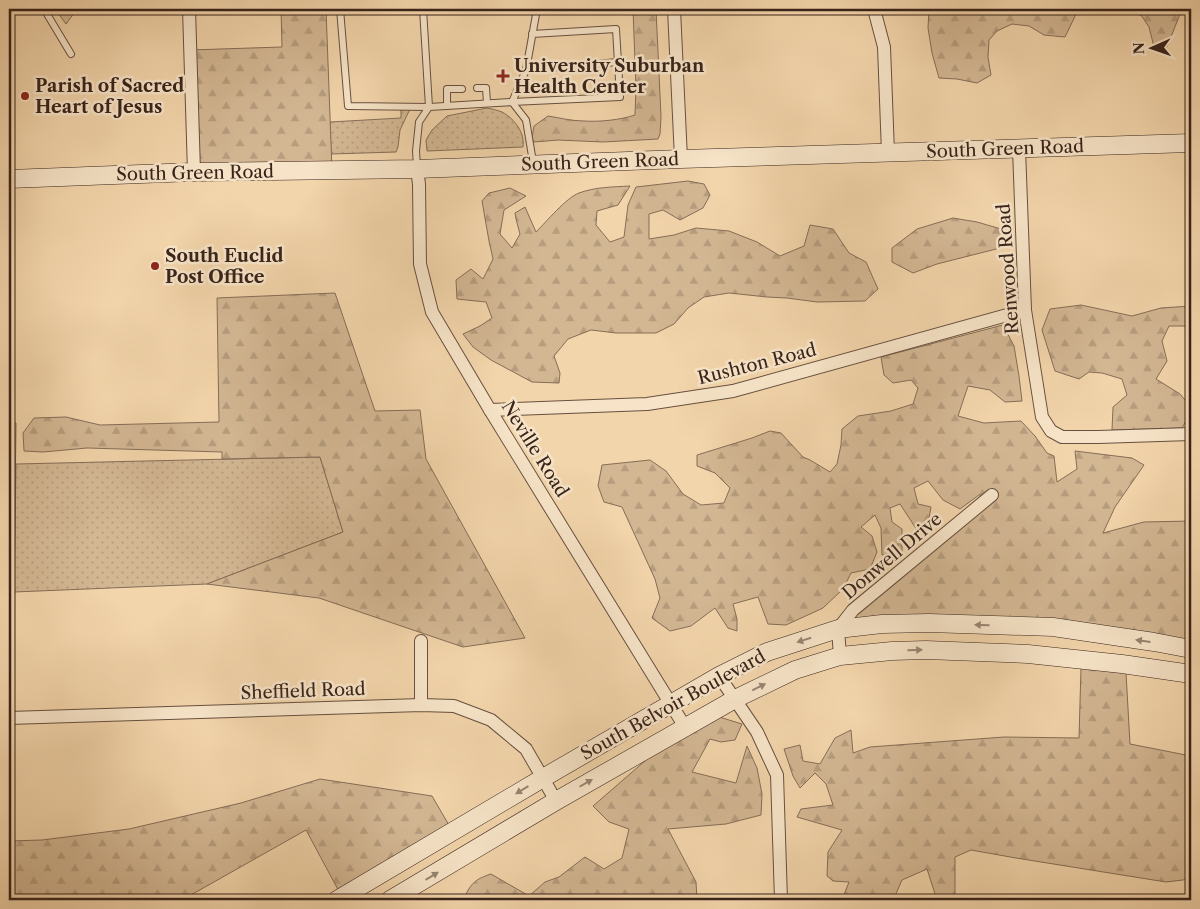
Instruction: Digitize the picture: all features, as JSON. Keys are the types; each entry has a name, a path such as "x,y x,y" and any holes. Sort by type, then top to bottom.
{"street":[{"path":"189,9 194,172"},
{"path":"674,9 682,159"},
{"path":"874,9 884,47 888,153"},
{"name":"South Green Road","path":"9,178 194,172 417,169 1191,143"},
{"name":"Renwood Road","path":"1019,149 1025,310 1042,417 1051,431 1062,437 1191,434"},
{"name":"Neville Road","path":"417,169 419,184 420,264 432,312 685,727"},
{"name":"Rushton Road","path":"490,410 647,404 733,391 1025,310"},
{"name":"Donwell Drive","path":"838,629 864,599 992,495"},
{"name":"South Belvoir Boulevard","path":"346,898 543,778 719,676 767,652 838,629 882,624 929,623 1053,627 1191,649"},
{"path":"838,629 840,656"},
{"path":"421,641 421,705"},
{"name":"South Belvoir Boulevard","path":"390,900 556,801 735,699 795,670 840,656 926,650 1028,654 1122,664 1191,674"},
{"path":"719,676 757,732 777,775 781,900"},
{"name":"Sheffield Road","path":"9,718 421,705 454,706 490,720 526,750 556,801"}],"lane":[{"path":"44,9 71,54"},
{"path":"340,9 348,106 429,107 620,97 616,29 532,34"},
{"path":"417,169 418,122 429,107 423,9"},
{"path":"512,102 526,70 537,9"},
{"path":"526,70 618,62"},
{"path":"478,88 486,88 487,103"},
{"path":"447,106 447,89 462,89"},
{"path":"512,102 526,120 533,164"}],"green space":[{"path":"55,9 77,9 66,24"},
{"path":"281,9 326,9 332,170 194,172 190,50 282,47"},
{"path":"633,9 656,9 661,117 658,139 603,142 558,140 534,142 532,138 534,126 548,116 597,121 635,115 636,88"},
{"path":"929,9 1182,9 1167,47 1155,51 1149,27 1141,15 1102,10 1078,10 1065,37 1044,35 1029,26 1012,24 997,31 989,40 988,57 991,75 977,83 939,78 928,28"},
{"path":"487,108 502,112 515,122 521,132 523,147 427,151 426,140 432,130 447,116"},
{"path":"401,109 410,109 400,130 396,152 331,154 330,122 401,118"},
{"path":"688,181 704,184 710,195 703,208 680,220 663,210 649,214 649,239 674,235 696,228 729,231 757,242 780,256 804,246 810,225 833,229 849,253 866,262 878,289 865,301 817,302 729,293 704,297 688,308 674,324 656,333 616,333 591,330 568,339 554,356 560,373 559,383 532,382 491,360 473,347 463,334 492,318 486,302 457,299 456,280 471,269 483,279 493,259 482,201 489,193 510,188 526,196 504,210 500,234 512,248 520,234 515,213 525,207 536,232 563,205 579,193 598,188 630,186 618,205 597,211 596,225 610,242 624,237 628,205 636,187"},
{"path":"953,218 977,222 1008,231 1008,246 937,264 913,273 892,262 892,248 917,229"},
{"path":"335,293 375,411 420,410 426,459 525,638 463,647 319,598 207,584 343,532 320,457 222,459 222,452 87,448 43,452 24,451 23,433 34,418 66,417 100,425 219,422 217,298"},
{"path":"1081,305 1132,316 1161,308 1191,306 1191,330 1184,326 1169,326 1162,341 1167,361 1156,379 1180,394 1190,406 1190,414 1182,428 1112,430 1113,407 1127,395 1122,379 1102,373 1089,372 1079,379 1055,371 1042,330 1050,309"},
{"path":"1003,325 1014,346 1022,401 1005,402 990,390 968,386 958,416 984,423 1021,421 1047,453 1054,456 1057,482 1077,469 1075,451 1132,458 1144,465 1115,507 1103,533 1144,522 1191,521 1191,649 1053,627 838,629 991,495 979,495 960,509 943,500 928,481 914,488 918,504 931,507 928,523 917,530 900,504 890,508 892,522 902,529 902,552 882,555 881,528 875,515 861,527 872,536 877,552 870,569 851,573 843,589 823,608 786,625 768,624 758,597 733,604 737,619 737,631 728,628 715,608 691,626 670,631 652,618 660,598 655,579 622,507 604,502 598,486 602,465 650,460 666,471 683,494 701,505 724,503 730,488 715,473 697,466 697,455 770,431 781,433 803,457 830,472 837,464 842,429 858,416 891,411 913,404 918,388 911,380 893,383 884,375 881,357"},
{"path":"9,423 16,423 14,592 9,592"},
{"path":"320,457 343,532 207,584 14,592 16,464"},
{"path":"1081,668 1126,673 1130,744 1191,756 1191,879 1166,882 971,850 955,857 955,896 947,900 937,900 927,869 902,880 895,896 878,900 842,900 849,882 833,881 827,876 828,852 842,830 797,817 801,809 833,805 826,784 815,773 800,788 793,776 784,749 800,745 803,761 820,764 835,738 851,730 853,753 870,747 1004,737 1079,738"},
{"path":"716,716 742,724 735,740 721,742 710,739 692,772 736,783 747,746 757,768 762,794 761,815 726,824 668,829 696,882 697,900 463,900 473,883 491,874 529,896 545,882 559,877 585,857 604,869 622,858 629,829 609,822 593,806 653,754"},
{"path":"320,779 432,796 453,832 342,897 306,830 182,900 9,900 9,841 42,840 129,829 241,803"}],"place":[{"name":"University Suburban Health Center","path":"503,76"},
{"name":"Parish of Sacred Heart of Jesus","path":"25,96"},
{"name":"South Euclid Post Office","path":"155,266"}]}
